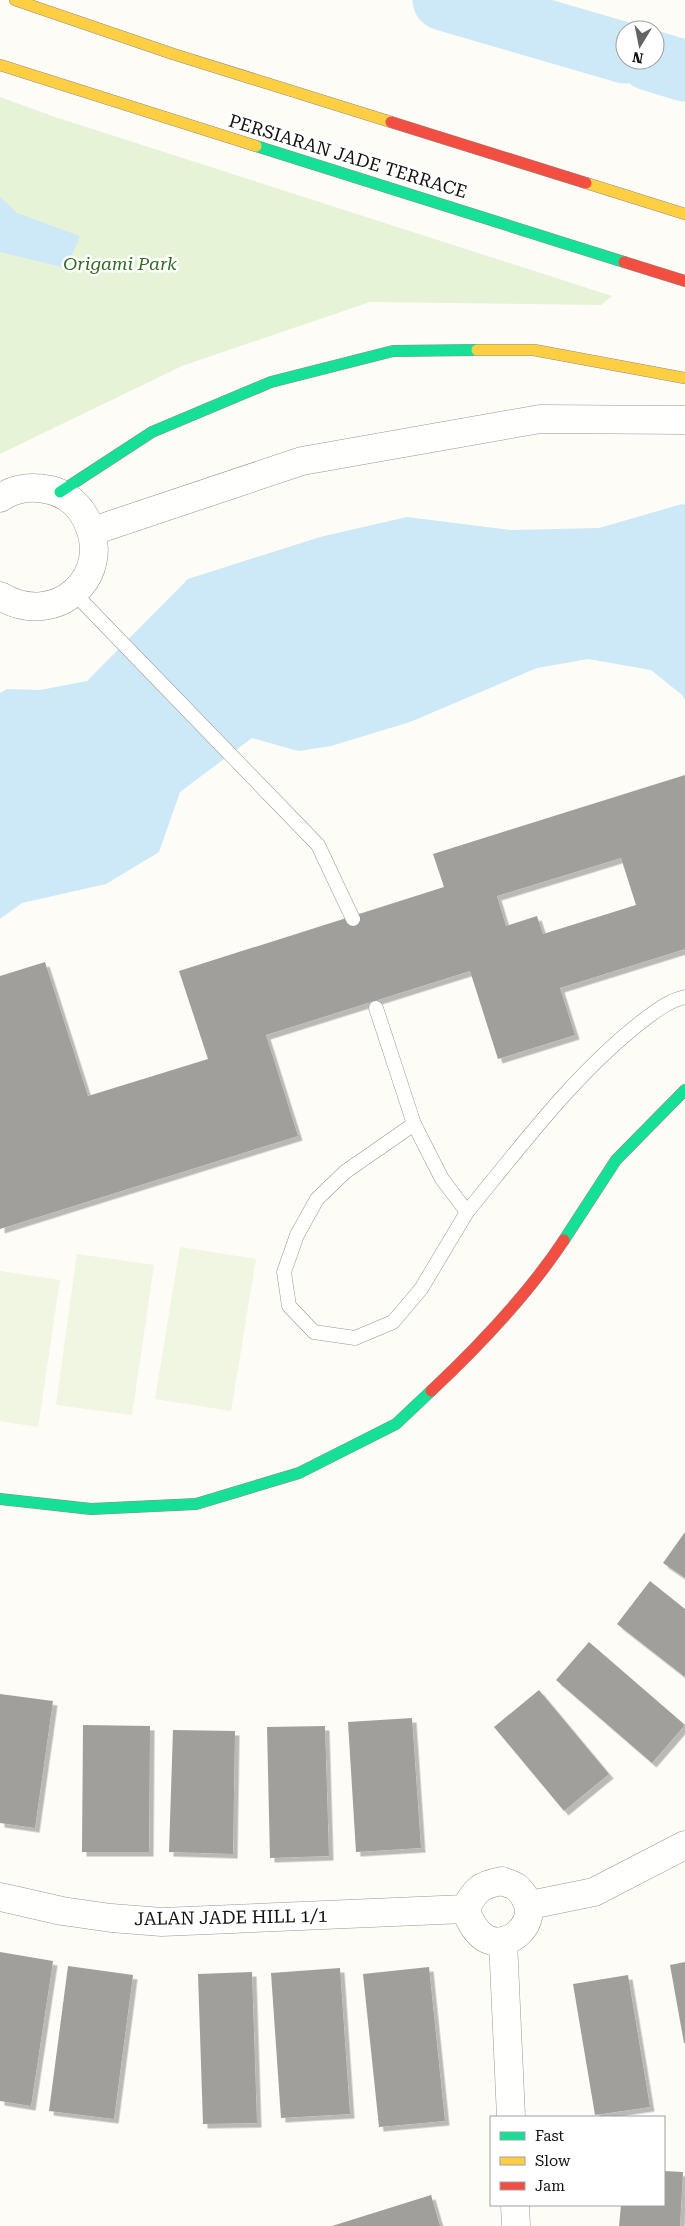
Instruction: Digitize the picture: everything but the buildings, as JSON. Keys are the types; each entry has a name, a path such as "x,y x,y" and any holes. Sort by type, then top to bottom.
{"street":[{"path":"15,0 173,54 685,214"},
{"name":"PERSIARAN JADE TERRACE","path":"0,66 685,281"},
{"path":"60,492 152,432 271,382 394,351 534,350 685,378"},
{"path":"93,531 302,461 540,419 685,420"},
{"path":"0,498 10,491 35,486 60,492 80,508 93,531 95,554 89,575 74,593 60,602 45,607 4,604"},
{"path":"0,1499 91,1509 196,1504 299,1473 396,1424 478,1347 548,1264 616,1160 685,1090"},
{"path":"530,1905 594,1892 685,1845"},
{"path":"502,1881 518,1888 530,1905 528,1919 519,1934 503,1941 486,1939 473,1928 465,1909 472,1896 485,1884 502,1881"},
{"name":"JALAN JADE HILL 1/1","path":"0,1897 95,1916 162,1922 465,1909"},
{"path":"503,1941 511,2116"},
{"path":"515,2206 516,2226"}],"lane":[{"path":"74,593 318,845 353,919"},
{"path":"414,1124 346,1172 317,1199 297,1235 284,1272 289,1306 314,1332 355,1338 393,1322 420,1289 467,1212 544,1119 614,1043 658,1010 679,998 685,997"},
{"path":"376,1008 414,1124 442,1179 467,1212"}],"green space":[{"name":"Origami Park","path":"0,97 55,117 612,296 601,305 370,302 182,366 0,454"},
{"path":"180,1247 256,1259 231,1411 155,1399"},
{"path":"77,1254 154,1265 132,1415 56,1405"},
{"path":"0,1271 60,1280 38,1427 0,1421"}],"water":[{"path":"0,197 17,213 80,236 66,268 0,252"},
{"path":"682,504 685,505 685,700 682,695 651,670 588,659 537,668 410,722 331,746 298,751 252,738 180,792 159,852 106,884 22,903 0,919 0,693 7,689 40,690 87,681 188,579 320,537 407,517 511,530 599,528"}],"waterway":[{"path":"443,0 615,50"},
{"path":"665,65 685,71"}],"traffic: fast":[{"path":"256,146 624,262"},
{"path":"60,492 152,432 271,382 393,351 477,350"},
{"path":"564,1240 616,1160 685,1090"},
{"path":"0,1499 91,1509 196,1504 299,1473 396,1424 431,1391"}],"traffic: slow":[{"path":"15,0 173,54 391,122"},
{"path":"0,65 256,146"},
{"path":"586,183 685,214"},
{"path":"477,350 534,350 685,378"}],"traffic: jam":[{"path":"391,122 586,183"},
{"path":"624,262 685,281"},
{"path":"431,1391 467,1356 519,1300 564,1240"}]}
